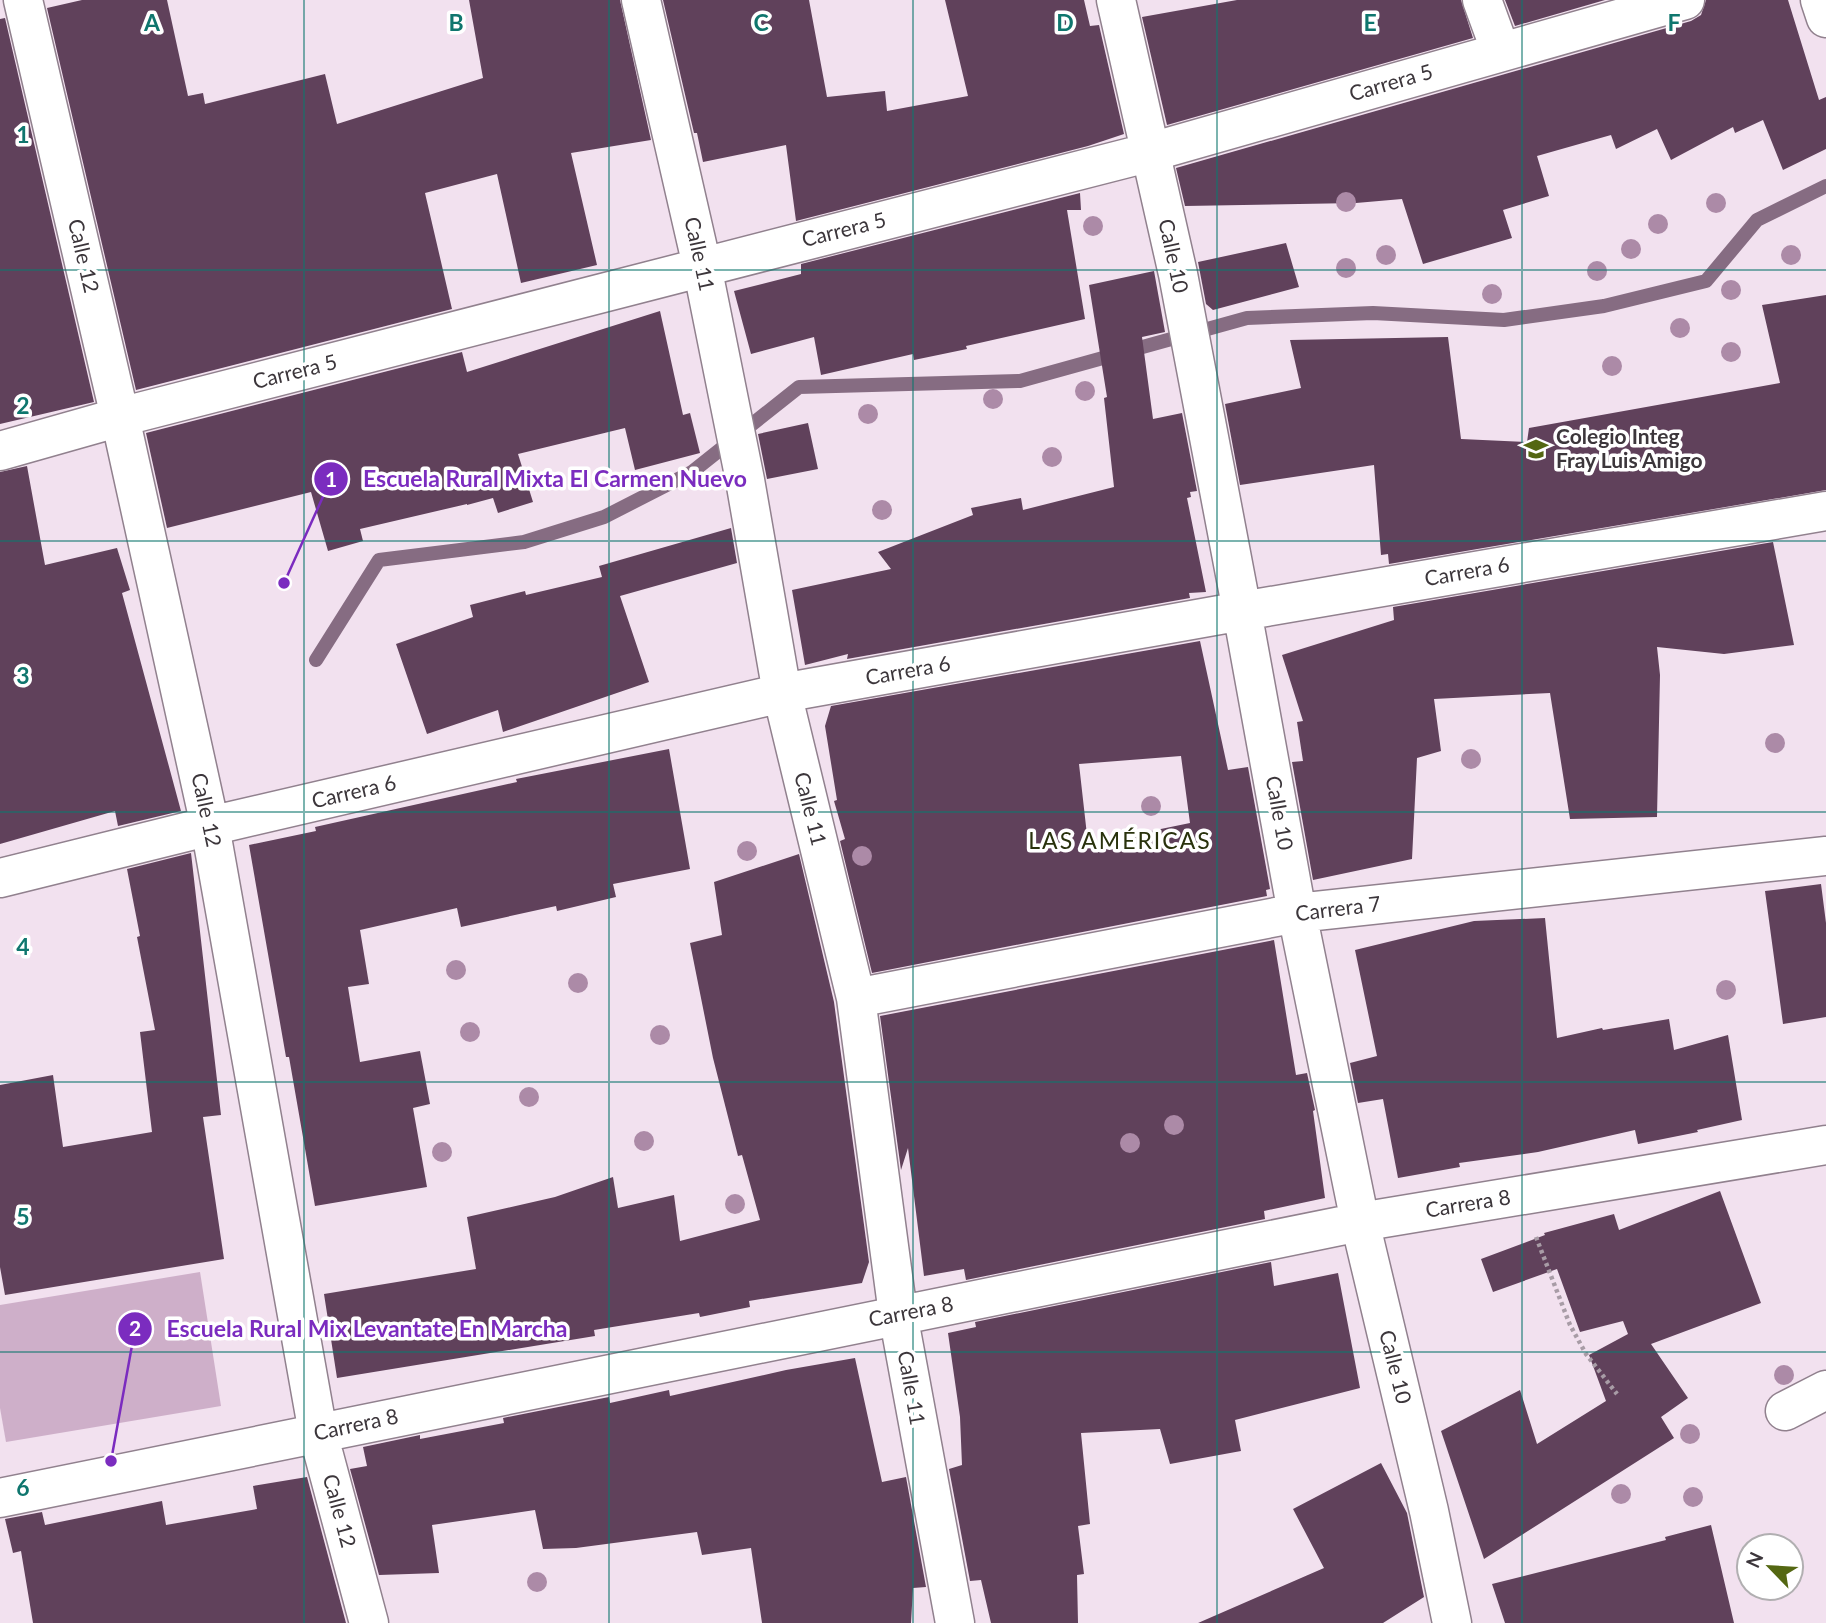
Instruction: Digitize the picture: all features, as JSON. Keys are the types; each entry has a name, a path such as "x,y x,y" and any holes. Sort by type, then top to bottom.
{"street":[{"name":"Calle 12","path":"23,0 120,417 210,826 318,1433 369,1623"},
{"name":"Calle 11","path":"641,0 702,267 745,480 782,693 856,998 898,1314 955,1623"},
{"name":"Calle 10","path":"1116,0 1178,274 1297,913 1360,1222 1429,1511 1452,1623"},
{"path":"1482,0 1501,52"},
{"name":"Carrera 5","path":"0,451 120,417 1151,152 1685,0"},
{"path":"1820,0 1826,18"},
{"name":"Carrera 6","path":"0,878 210,826 782,693 1826,510"},
{"name":"Carrera 7","path":"856,998 1297,913 1826,856"},
{"name":"Carrera 8","path":"0,1498 1360,1222 1826,1145"},
{"path":"1785,1411 1826,1390"}],"path":[{"path":"1513,1197 1538,1241 1570,1325 1586,1354 1617,1394"}],"shaded area":[{"path":"200,1272 221,1406 6,1442 0,1408 0,1305"}],"building":[{"path":"82,0 167,0 188,96 203,93 205,104 325,74 337,124 483,78 469,0 620,0 651,140 571,153 597,265 521,283 497,174 425,193 452,309 136,390 47,8"},
{"path":"663,0 809,0 827,97 885,91 887,111 968,96 945,0 1084,0 1090,26 1099,25 1124,134 1088,146 796,221 786,145 703,162"},
{"path":"1237,0 1461,0 1473,38 1167,125 1142,17"},
{"path":"1505,0 1605,0 1515,26"},
{"path":"1706,0 1788,0 1819,100 1826,97 1826,149 1783,170 1763,120 1735,133 1733,127 1671,160 1657,129 1616,149 1611,135 1537,156 1549,196 1503,210 1512,238 1423,264 1402,199 1356,203 1185,206 1176,168 1691,21 1701,15"},
{"path":"5,18 94,402 0,424 0,19"},
{"path":"1080,193 1081,210 1067,210 1085,319 966,346 967,349 914,360 913,354 821,375 814,337 751,354 734,291 801,274 801,264"},
{"path":"1286,243 1299,287 1213,310 1206,304 1198,262"},
{"path":"1154,271 1165,332 1142,337 1153,419 1182,413 1197,491 1190,492 1191,497 1187,498 1206,592 1189,593 1190,598 847,659 848,654 805,665 792,590 891,569 878,552 973,515 971,508 1021,498 1023,510 1114,487 1104,398 1107,397 1089,285"},
{"path":"1826,295 1826,490 1389,564 1388,554 1381,555 1374,465 1240,485 1225,404 1301,388 1290,340 1448,337 1461,439 1527,442 1529,428 1780,383 1762,305"},
{"path":"660,311 683,415 690,413 700,453 635,470 625,428 518,454 533,502 498,513 493,498 360,529 363,541 328,551 311,492 167,528 146,433 462,352 467,372"},
{"path":"808,423 818,469 767,479 758,434"},
{"path":"27,466 45,565 117,548 130,590 122,593 181,811 118,826 115,811 0,844 0,472"},
{"path":"731,528 737,563 620,596 649,682 503,732 498,710 427,734 396,644 473,617 470,605 525,591 526,595 602,577 599,566"},
{"path":"1773,542 1794,645 1724,654 1657,647 1660,675 1657,817 1570,819 1550,693 1434,699 1441,751 1417,758 1412,859 1313,880 1292,762 1303,761 1297,722 1303,721 1282,655 1394,620 1393,607"},
{"path":"1200,641 1228,770 1248,767 1270,889 1266,890 1267,896 872,973 840,841 845,839 834,801 837,800 825,726 831,706","holes":["1181,756 1190,823 1088,844 1079,764"]},
{"path":"669,749 690,869 613,884 616,897 557,911 556,906 461,927 457,908 360,930 369,984 348,987 360,1062 420,1051 430,1104 413,1108 427,1187 315,1206 249,845 316,831 315,827 517,782 516,779"},
{"path":"191,853 221,1115 203,1117 224,1259 5,1295 0,1267 0,1085 53,1075 63,1147 152,1132 140,1032 155,1030 127,869"},
{"path":"799,854 834,1002 869,1262 862,1283 749,1301 750,1307 700,1317 699,1313 594,1330 595,1336 337,1378 324,1294 476,1269 467,1217 555,1197 613,1177 618,1208 674,1195 680,1241 760,1220 742,1155 738,1156 713,1058 690,943 722,935 714,882"},
{"path":"1821,884 1826,923 1826,1017 1783,1024 1765,891"},
{"path":"1545,918 1557,1038 1602,1028 1603,1030 1669,1019 1674,1050 1728,1035 1742,1120 1638,1144 1635,1130 1538,1152 1459,1163 1460,1167 1398,1178 1383,1099 1358,1103 1350,1063 1377,1056 1355,950 1474,921"},
{"path":"1274,940 1296,1075 1307,1073 1315,1110 1313,1111 1325,1198 1264,1211 1265,1219 966,1280 964,1269 924,1276 908,1148 901,1170 880,1016"},
{"path":"1720,1191 1761,1303 1651,1344 1688,1398 1661,1417 1674,1438 1484,1559 1441,1431 1520,1390 1537,1444 1606,1401 1589,1355 1628,1334 1623,1321 1580,1332 1557,1269 1493,1292 1481,1259 1545,1235 1544,1233 1614,1214 1619,1230"},
{"path":"1271,1262 1274,1286 1338,1273 1360,1388 1235,1420 1241,1451 1170,1464 1160,1429 1081,1433 1090,1524 1078,1526 1084,1574 1077,1575 1078,1623 991,1623 981,1580 970,1581 949,1469 962,1465 960,1417 948,1333 976,1327 975,1322"},
{"path":"855,1358 882,1482 906,1477 926,1587 913,1588 911,1623 762,1623 751,1548 702,1555 697,1532 576,1548 543,1549 535,1510 432,1525 439,1573 379,1575 350,1469 367,1466 363,1447 420,1435 420,1439 504,1423 503,1418 609,1397 610,1403 669,1390 670,1396 786,1370"},
{"path":"1381,1463 1407,1513 1424,1597 1383,1623 1198,1623 1324,1568 1293,1509"},
{"path":"307,1477 346,1623 33,1623 21,1551 13,1553 5,1519 42,1512 45,1525 162,1501 166,1525 257,1509 253,1486"},
{"path":"1711,1525 1734,1623 1505,1623 1492,1584 1666,1540 1665,1537"}],"waterway":[{"path":"316,660 379,560 524,542 604,517 692,472 799,387 1020,381 1247,318 1373,313 1504,320 1604,306 1706,281 1757,220 1826,186"}],"place":[{"name":"Colegio Integ Fray Luis Amigo","path":"1536,449"},
{"name":"Escuela Rural Mixta El Carmen Nuevo","path":"284,583"},
{"name":"Escuela Rural Mix Levantate En Marcha","path":"111,1461"}],"district":[{"name":"LAS AMÉRICAS","path":"1120,841"}]}
